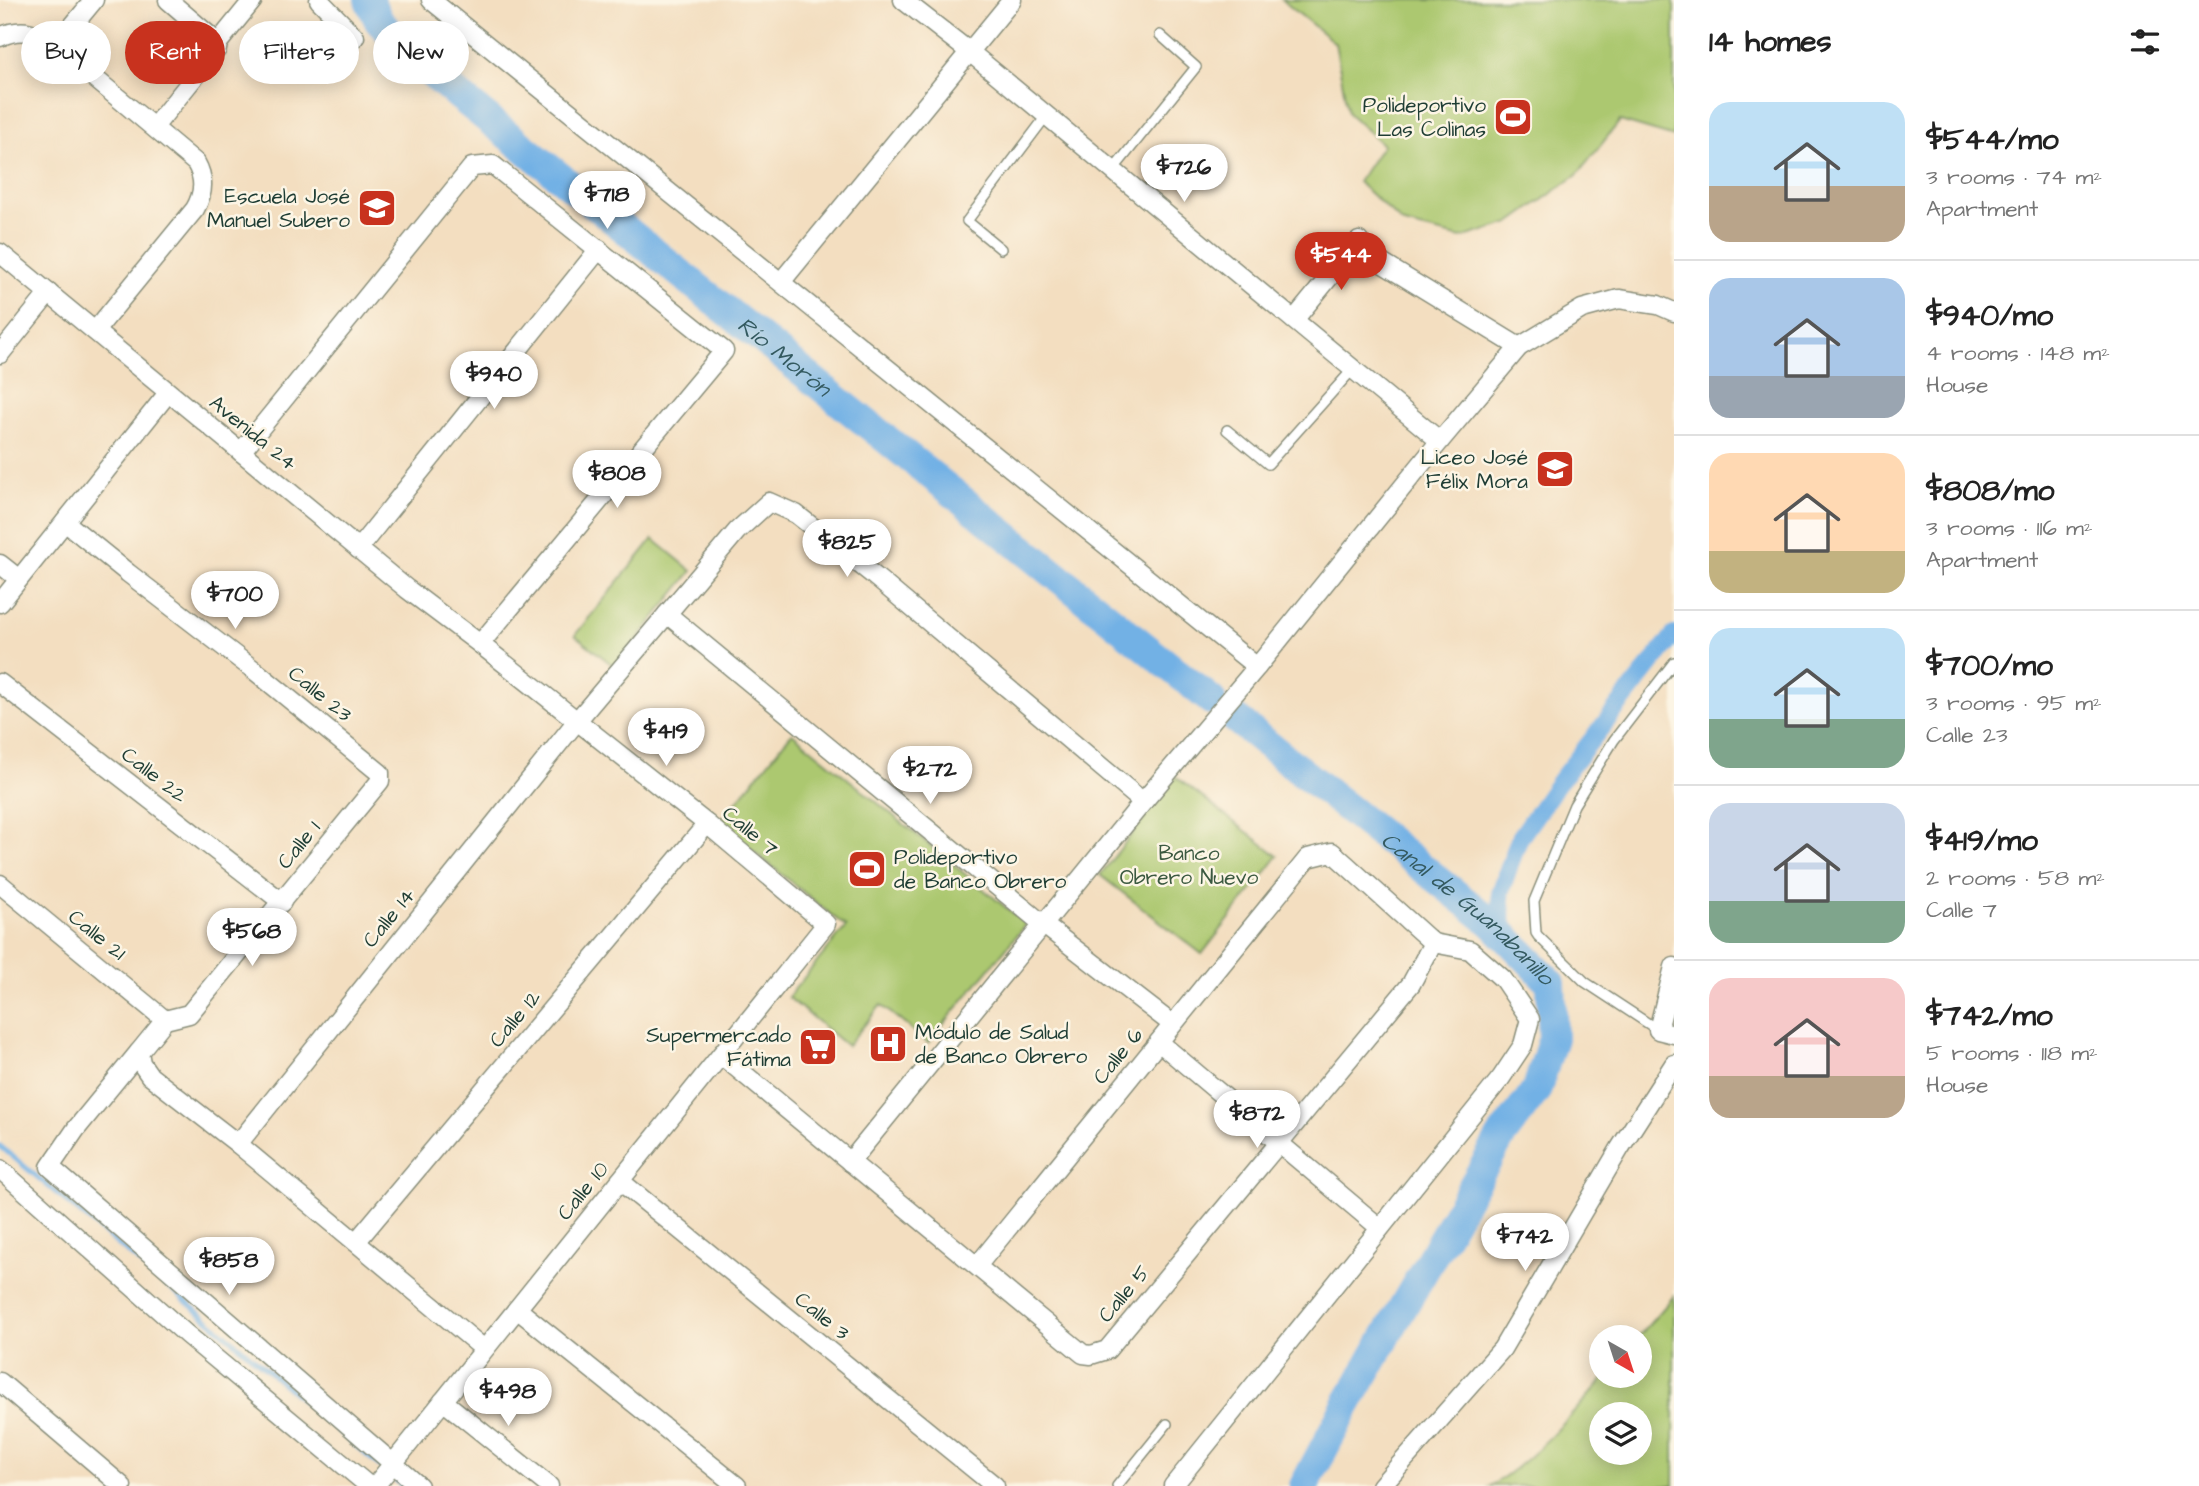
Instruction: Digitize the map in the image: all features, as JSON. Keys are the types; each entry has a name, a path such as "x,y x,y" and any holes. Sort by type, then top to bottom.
{"street":[{"path":"77,21 94,0"},
{"path":"168,0 192,21"},
{"path":"225,34 253,0"},
{"path":"319,0 339,21"},
{"path":"431,0 1257,667"},
{"path":"903,0 971,53 1440,441"},
{"path":"781,282 1012,0"},
{"path":"0,37 21,30"},
{"path":"95,331 195,209 200,199 202,179 196,163 102,84"},
{"path":"154,127 189,84"},
{"path":"241,452 472,167 493,165 599,249 724,351 480,644"},
{"path":"1294,320 1357,243 1519,347"},
{"path":"358,549 599,249"},
{"name":"Avenida 24","path":"0,253 358,549 480,644"},
{"path":"0,354 49,293"},
{"path":"850,1162 1519,347 1582,309 1619,299 1658,304 1674,312"},
{"path":"0,603 169,393"},
{"name":"Calle 14","path":"237,1144 576,722 737,531 769,502 796,514 872,573 1143,802"},
{"name":"Calle 23","path":"65,522 380,773"},
{"path":"0,564 19,579"},
{"path":"667,614 1044,925 1172,1024"},
{"name":"Calle 7","path":"480,644 707,824 826,924"},
{"name":"Calle 22","path":"0,683 282,902"},
{"name":"Calle 1","path":"380,773 380,782 189,1014 165,1020 76,1129 50,1167 392,1464"},
{"name":"Calle 12","path":"356,1242 707,824"},
{"name":"Calle 6","path":"977,1266 1308,858 1332,852 1433,943"},
{"name":"Calle 21","path":"0,884 165,1020"},
{"name":"Calle 10","path":"374,1484 826,924"},
{"path":"1173,1486 1501,1077 1523,1045 1530,1019 1503,979 1470,950 1433,943"},
{"name":"Calle 5","path":"721,1055 1083,1354 1091,1355 1107,1350 1411,984 1433,943"},
{"path":"1666,1032 1674,967"},
{"path":"1159,1042 1380,1228"},
{"path":"139,1052 141,1063 150,1076 237,1144 484,1349"},
{"path":"1381,1486 1502,1349 1620,1148 1674,1064"},
{"path":"0,1169 186,1334 374,1484"},
{"name":"Calle 3","path":"620,1181 995,1486"},
{"path":"517,1309 737,1486"},
{"path":"0,1382 122,1486"},
{"path":"443,1401 549,1486"},
{"path":"392,1464 419,1486"}],"lane":[{"path":"1113,170 1196,68 1160,35"},
{"path":"1001,249 967,221 1046,115"},
{"path":"1227,430 1268,464 1353,369"},
{"path":"1666,1032 1585,982 1538,936 1534,901 1574,805 1614,740 1674,662"},
{"path":"1117,1486 1167,1424"}],"green space":[{"name":"Polideportivo Las Colinas","path":"1282,0 1674,0 1674,137 1620,121 1577,175 1510,223 1461,238 1404,224 1358,182 1383,145 1348,113 1335,43"},
{"path":"653,539 692,571 615,667 575,635"},
{"name":"Polideportivo de Banco Obrero","path":"792,733 1026,924 928,1043 881,1005 847,1046 788,997 846,927 719,823"},
{"name":"Banco Obrero Nuevo","path":"1176,777 1278,856 1202,954 1100,875"},
{"path":"1674,1296 1674,1486 1490,1486 1521,1464 1566,1421 1595,1388 1652,1388 1652,1325 1649,1325"}],"waterway":[{"name":"Río Morón","path":"369,0 379,21 422,66 1211,700"},
{"path":"1504,936 1500,893 1519,839 1561,779 1674,635"},
{"name":"Canal de Guanabanillo","path":"1233,717 1492,923 1551,983 1553,1038 1537,1089 1501,1137 1346,1406 1304,1486"},
{"path":"0,1146 403,1486"}],"place":[{"name":"Polideportivo Las Colinas","path":"1513,117"},
{"name":"Escuela José Manuel Subero","path":"377,208"},
{"name":"Liceo José Félix Mora","path":"1555,469"},
{"name":"Polideportivo de Banco Obrero","path":"867,869"},
{"name":"Módulo de Salud de Banco Obrero","path":"888,1044"},
{"name":"Supermercado Fátima","path":"818,1047"}]}
